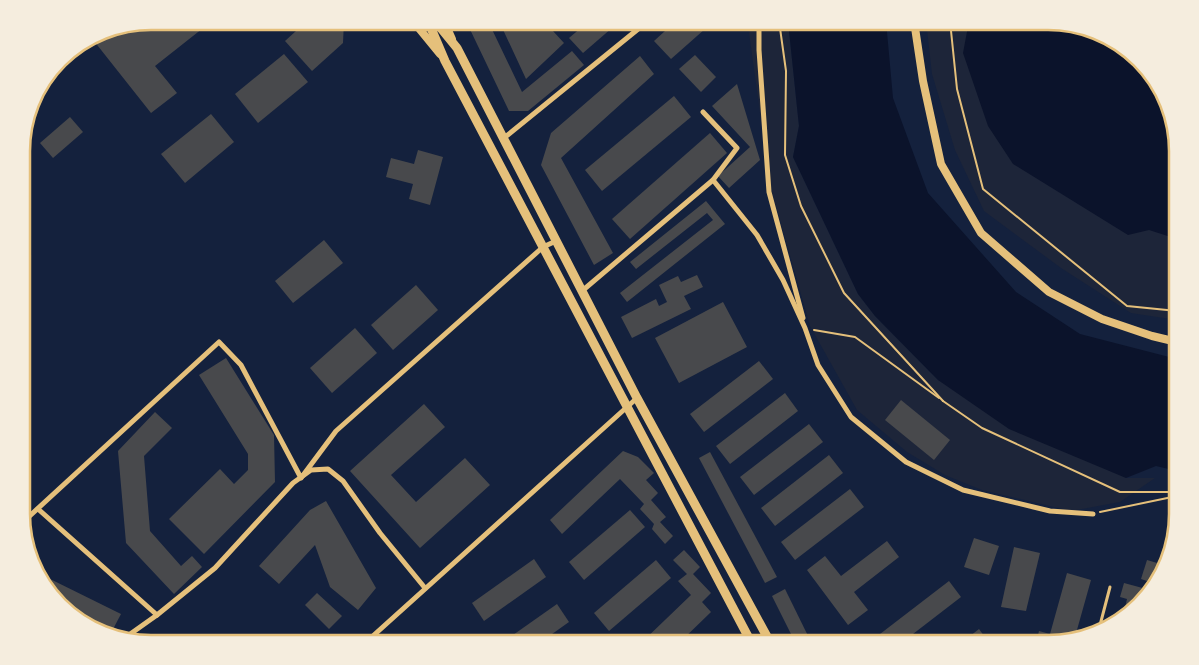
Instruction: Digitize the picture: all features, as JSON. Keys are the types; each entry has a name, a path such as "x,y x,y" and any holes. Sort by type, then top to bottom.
{"main road":[{"path":"432,30 445,61 747,635"},
{"path":"442,30 457,48 637,398 766,635"}],"street":[{"path":"420,30 445,61"},
{"path":"448,30 457,48"},
{"path":"504,138 637,30"},
{"path":"759,30 769,192 800,303 804,328"},
{"path":"915,30 923,81 941,164 980,232 1049,292 1102,319 1169,340"},
{"path":"582,291 713,180 736,148 703,112"},
{"path":"713,180 757,235 783,280 818,365 852,417 906,462 963,490 1050,511 1093,514"},
{"path":"301,478 336,431 543,248 556,241"},
{"path":"30,516 219,342 240,365 301,478"},
{"path":"374,635 637,398"},
{"path":"131,633 215,568 293,483 311,470 328,469 343,481 380,534 425,588"},
{"path":"38,509 157,615"}],"lane":[{"path":"1100,624 1110,588"}],"path":[{"path":"780,30 786,71 785,155 800,206 844,293 943,401"},
{"path":"951,30 957,89 984,189 1126,306 1169,310"},
{"path":"804,328 855,337 905,375 982,428 1120,492 1169,492"},
{"path":"1093,514 1169,498"}],"shaded area":[{"path":"750,30 789,30 799,126 793,157 858,294 875,316 938,380 1126,478 1155,478 1120,502 1071,511 982,490 945,475 907,452 857,410 810,326 770,185"},
{"path":"789,30 887,30 893,98 928,193 1016,292 1080,334 1169,357 1169,469 1156,466 1126,478 1009,429 938,380 875,316 858,294 793,157 799,126"},
{"path":"927,30 1064,31 1094,39 1122,55 1134,65 1153,90 1165,120 1168,135 1169,319 1131,313 1061,268 984,211 955,150 932,74"},
{"path":"967,30 1064,31 1094,39 1122,55 1134,65 1153,90 1165,120 1169,143 1169,236 1149,230 1128,235 1013,164 988,126 963,53"}],"building":[{"path":"201,30 155,66 177,93 151,113 95,43 112,36 135,31"},
{"path":"297,30 344,30 343,43 312,71 285,41"},
{"path":"470,30 492,30 522,92 572,51 584,65 528,111 509,111"},
{"path":"503,30 554,30 564,43 526,79"},
{"path":"578,30 610,30 583,53 569,38"},
{"path":"666,30 704,30 671,59 654,41"},
{"path":"284,54 308,82 258,123 235,94"},
{"path":"695,55 716,77 701,92 679,69"},
{"path":"640,56 654,74 561,158 613,253 594,265 541,165 551,133"},
{"path":"737,84 760,160 729,188 718,176 750,147 712,106"},
{"path":"674,96 691,117 602,191 585,170"},
{"path":"211,114 234,142 185,183 161,154"},
{"path":"70,117 83,132 53,158 40,143"},
{"path":"710,133 727,153 630,239 612,219"},
{"path":"418,150 443,157 430,205 409,199 413,184 386,177 391,158 414,164"},
{"path":"706,201 725,224 627,302 620,293 713,220 707,213 636,269 630,262"},
{"path":"324,240 343,263 293,303 275,281"},
{"path":"697,275 703,287 684,296 691,309 632,338 621,317 656,299 659,306 667,302 659,285 678,276 681,282"},
{"path":"416,285 438,310 393,350 371,325"},
{"path":"723,302 747,347 679,383 655,338"},
{"path":"355,328 377,353 332,393 310,368"},
{"path":"226,358 274,435 275,482 204,554 169,519 220,469 234,484 248,470 248,454 199,375"},
{"path":"759,361 773,379 704,432 690,414"},
{"path":"785,393 798,411 730,464 716,446"},
{"path":"901,400 950,440 934,460 885,420"},
{"path":"424,404 445,427 391,475 416,502 465,458 490,485 420,548 350,471"},
{"path":"155,412 172,428 144,456 150,531 181,566 192,556 202,567 174,594 126,543 118,451"},
{"path":"809,424 823,442 754,495 740,477"},
{"path":"623,451 638,457 654,473 646,480 658,493 651,500 666,517 660,522 673,536 665,544 652,529 654,524 640,509 644,504 620,479 562,534 550,520"},
{"path":"710,452 777,577 765,583 699,458"},
{"path":"829,455 843,473 775,526 761,508"},
{"path":"850,489 864,507 795,560 781,542"},
{"path":"326,501 376,588 358,610 330,587 315,545 279,584 259,566 310,510"},
{"path":"630,510 645,527 584,580 569,562"},
{"path":"974,538 999,546 989,575 964,567"},
{"path":"887,541 899,557 854,592 868,610 848,625 807,570 825,556 841,576"},
{"path":"1014,547 1040,553 1026,611 1001,607"},
{"path":"684,550 700,567 693,574 711,593 702,602 711,612 687,635 649,635 691,595 678,581 687,574 673,560"},
{"path":"534,559 546,577 484,621 472,603"},
{"path":"656,560 671,578 609,631 594,613"},
{"path":"1147,560 1159,563 1148,581 1141,579"},
{"path":"1067,573 1091,580 1076,632 1038,635 1039,631 1050,634"},
{"path":"48,578 121,614 113,629 90,619 65,600"},
{"path":"949,581 961,597 912,635 879,635"},
{"path":"1124,583 1144,588 1125,607 1127,599 1120,597"},
{"path":"785,589 808,635 792,635 772,596"},
{"path":"317,593 342,616 329,629 305,605"},
{"path":"557,604 569,622 551,635 513,635"},
{"path":"979,629 983,635 971,635"}]}
